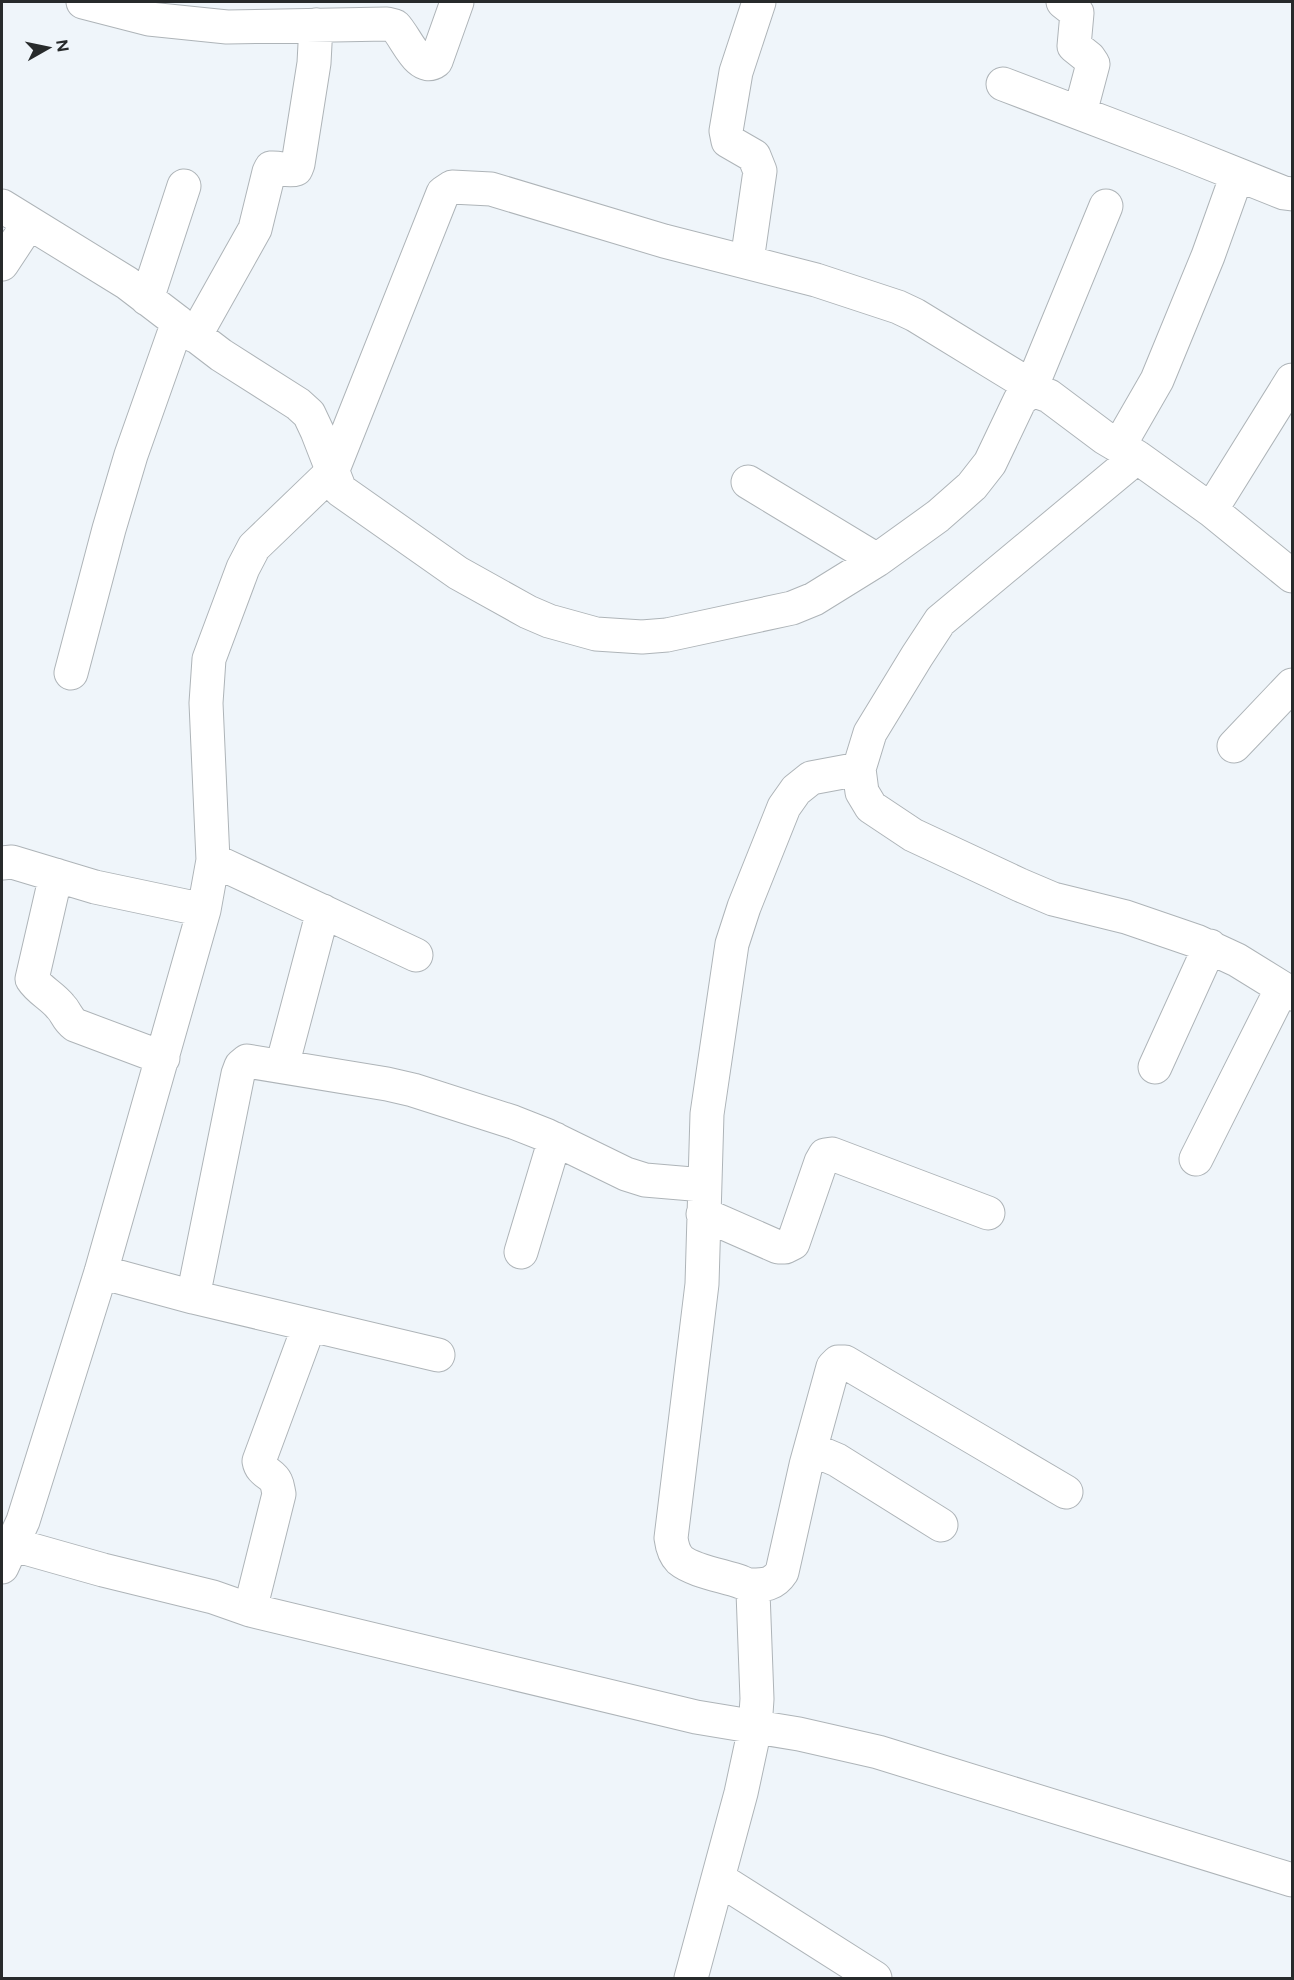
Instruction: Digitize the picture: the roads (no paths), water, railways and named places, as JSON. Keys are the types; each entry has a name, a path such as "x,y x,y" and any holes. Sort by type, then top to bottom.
{"street":[{"path":"83,2 149,19 227,27 316,25 391,13 395,26 422,63 433,64 457,2"},
{"path":"747,261 760,171 754,156 728,141 726,131 736,72 759,2"},
{"path":"1063,2 1077,13 1074,46 1089,57 1093,64 1080,113"},
{"path":"71,673 109,529 140,426 187,329 255,229 271,168 277,167 291,171 296,169 298,164 314,63 316,25"},
{"path":"1003,84 1284,193 1293,194"},
{"path":"1196,1159 1287,991 1210,946 1126,917 1053,898 913,835 871,807 862,792 859,769 870,733 940,621 1128,452 1208,256 1237,175"},
{"path":"147,299 184,186"},
{"path":"1293,576 1211,510 1048,396 1030,390 915,315 898,307 816,280 664,241 491,189 461,186 448,188 442,193 332,472 254,547 243,568 209,659 206,703 213,860 204,910 164,1058 101,1272 9,1536 103,1570 213,1597 250,1610 696,1717 799,1734 878,1752 1293,1880"},
{"path":"2,206 127,284 221,355 298,404 309,414 340,490 458,573 528,612 549,621 596,634 642,637 667,635 792,608 814,599 877,560 939,516 972,486 990,463 1020,400 1030,390 1106,206"},
{"path":"2,264 29,224"},
{"path":"1211,510 1293,380"},
{"path":"748,482 877,560"},
{"path":"1234,746 1293,686"},
{"path":"859,769 811,778 796,790 784,807 744,907 732,944 707,1114 700,1303 671,1538 673,1549 679,1559 688,1565 748,1585 766,1585 777,1581 782,1572 833,1366 838,1362 845,1362 1066,1492"},
{"path":"213,860 416,955"},
{"path":"2,863 12,862 94,887 204,910"},
{"path":"56,875 32,979 64,1010 67,1019 75,1025 164,1058"},
{"path":"282,1066 323,911"},
{"path":"1155,1067 1210,946"},
{"path":"193,1297 241,1066 247,1061 387,1084 513,1122 555,1139 626,1174 704,1199 778,1247 785,1248 793,1243 825,1155 832,1154 988,1214"},
{"path":"521,1252 555,1139"},
{"path":"101,1272 309,1326 438,1355"},
{"path":"250,1610 279,1494 276,1482 263,1471 259,1461 309,1326"},
{"path":"811,1449 837,1460 941,1526"},
{"path":"692,1978 756,1728 754,1603 753,1592 748,1585"},
{"path":"719,1879 875,1978"}]}
